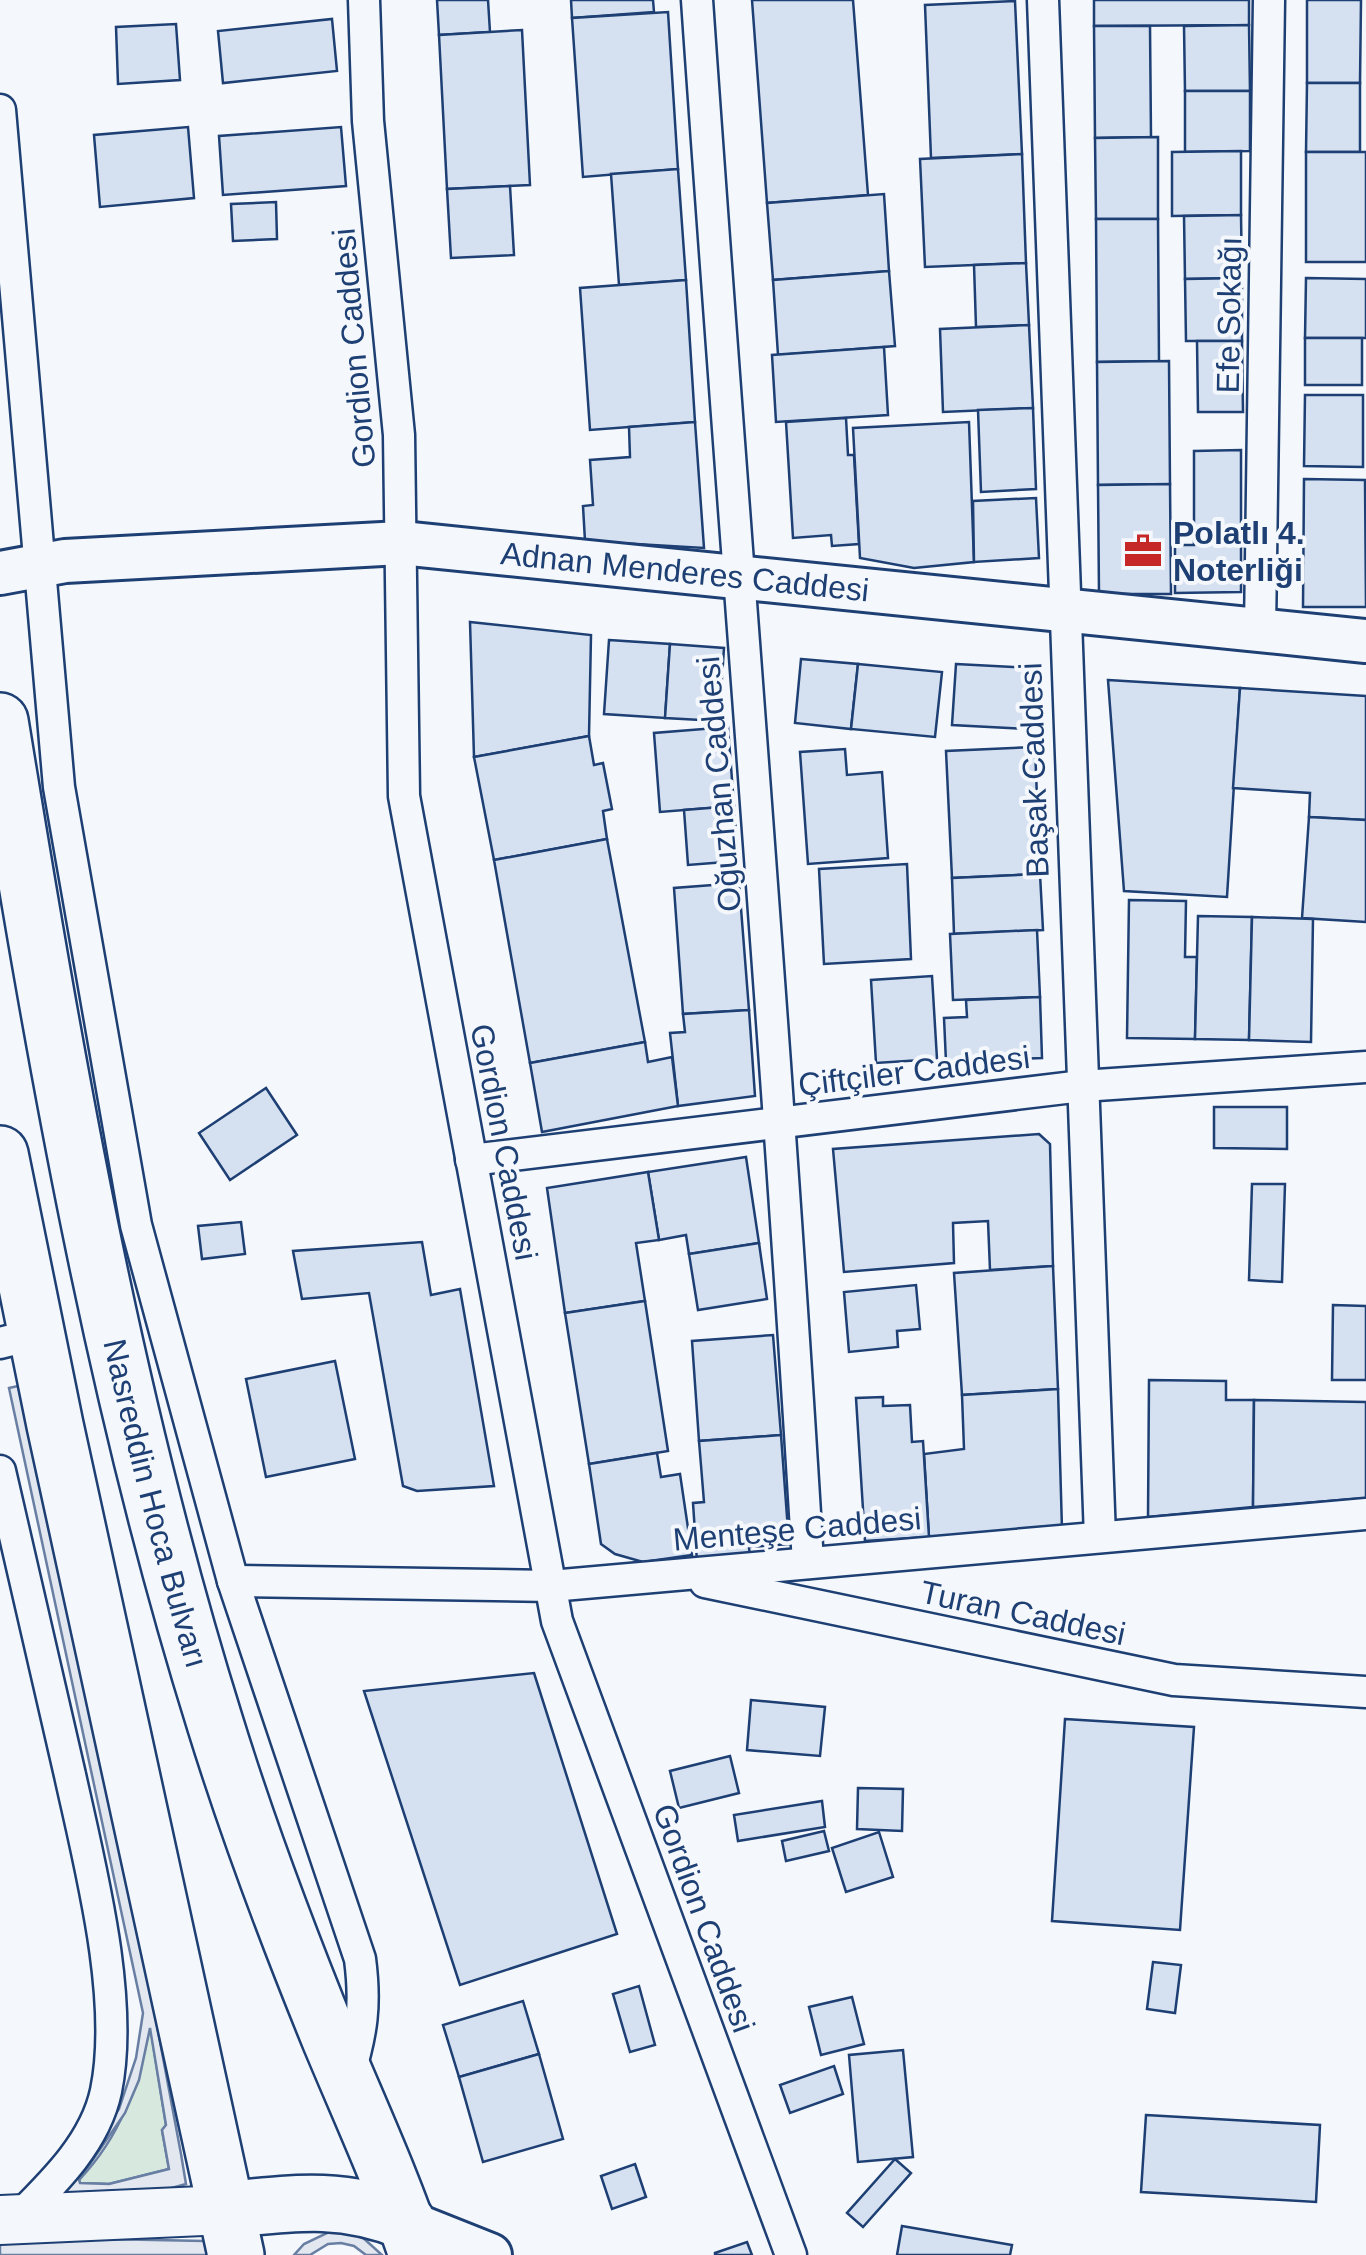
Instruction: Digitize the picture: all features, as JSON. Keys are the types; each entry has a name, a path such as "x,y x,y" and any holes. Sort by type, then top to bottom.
{"highway":[{"name":"Nasreddin Hoca Bulvarı","path":"0,721 105,1302 172,1574 215,1726 292,1943 412,2239"},
{"path":"0,1154 18,1338 230,2232 305,2201 350,2204 412,2239"}],"main road":[{"path":"8,2220 230,2232"}],"street":[{"name":"Gordion Caddesi","path":"364,0 368,122 400,434 404,796 557,1620 791,2255"},
{"name":"Oğuzhan Caddesi","path":"697,0 737,577 782,1123 808,1563"},
{"name":"Başak Caddesi","path":"1043,0 1100,1537"},
{"name":"Efe Sokağı","path":"1260,630 1269,0"},
{"path":"0,110 19,569 136,1225 233,1581 360,1959 365,1998 361,2036 348,2081"},
{"name":"Adnan Menderes Caddesi","path":"19,569 400,543 1366,641"},
{"name":"Çiftçiler Caddesi","path":"472,1160 1082,1086 1366,1066"},
{"path":"0,1472 80,1820 107,1960 111,2052 106,2094 86,2142 49,2187 8,2220"},
{"name":"Menteşe Caddesi","path":"233,1581 551,1586 1366,1514"},
{"name":"Turan Caddesi","path":"670,1575 1174,1680 1366,1692"},
{"path":"412,2239 490,2255"}],"shaded area":[{"path":"18,1386 150,1988 181,2154 186,2184 157,2192 65,2194 66,2185 119,2109 136,2058 143,2013 9,1388","holes":["150,2028 166,2125 162,2130 169,2169 109,2184 80,2183 125,2113 139,2080"]},
{"path":"150,2025 169,2169 109,2184 80,2183 126,2108"},
{"path":"331,2231 361,2236 382,2255 366,2255 341,2243 328,2244 310,2255 294,2255 304,2244"},
{"path":"0,2237 204,2241 207,2255 0,2255"}],"building":[{"path":"437,0 488,0 490,32 439,35"},
{"path":"571,0 653,0 654,12 572,18"},
{"path":"752,0 853,0 868,195 767,203"},
{"path":"1094,0 1249,0 1249,25 1094,26"},
{"path":"1307,0 1361,0 1360,83 1307,83"},
{"path":"1015,1 1022,154 931,158 925,5"},
{"path":"668,12 678,169 583,177 572,18"},
{"path":"332,19 337,71 223,83 218,31"},
{"path":"176,24 180,80 118,84 116,27"},
{"path":"1249,25 1250,91 1185,91 1184,26"},
{"path":"1094,26 1150,26 1151,137 1095,138"},
{"path":"522,30 530,185 447,189 439,35"},
{"path":"1307,83 1360,83 1360,152 1306,152"},
{"path":"1185,91 1250,91 1250,151 1185,152"},
{"path":"188,127 194,198 100,207 94,135"},
{"path":"341,127 346,186 223,195 219,136"},
{"path":"1158,137 1158,219 1096,219 1095,138"},
{"path":"1241,151 1241,215 1172,216 1172,152"},
{"path":"1306,152 1366,152 1366,262 1306,262"},
{"path":"1022,154 1026,263 925,267 920,159"},
{"path":"678,169 686,280 619,285 611,174"},
{"path":"510,186 514,255 451,258 447,189"},
{"path":"884,194 889,271 773,280 767,203"},
{"path":"276,202 277,239 233,241 231,204"},
{"path":"1241,215 1242,278 1185,279 1184,216"},
{"path":"1096,219 1158,219 1159,361 1097,362"},
{"path":"1026,263 1029,325 976,327 974,265"},
{"path":"889,271 895,346 778,355 773,280"},
{"path":"1242,278 1242,341 1186,341 1185,279"},
{"path":"1306,278 1366,279 1366,338 1305,338"},
{"path":"686,280 695,422 590,430 580,288"},
{"path":"1029,325 1033,408 943,412 940,329"},
{"path":"1305,338 1362,338 1362,385 1305,385"},
{"path":"1197,341 1242,341 1243,412 1198,412"},
{"path":"884,347 888,415 776,422 772,355"},
{"path":"1169,361 1170,484 1098,485 1097,362"},
{"path":"1305,395 1363,395 1363,467 1304,466"},
{"path":"1033,408 1036,489 981,492 978,410"},
{"path":"846,418 848,455 854,455 859,544 832,546 831,535 793,538 786,422"},
{"path":"695,422 704,548 585,541 583,506 593,505 590,460 630,457 629,427"},
{"path":"969,422 974,562 914,568 860,558 853,428"},
{"path":"1241,450 1241,592 1175,593 1175,545 1194,545 1194,451"},
{"path":"1304,479 1365,480 1366,607 1303,607"},
{"path":"1170,484 1171,594 1099,594 1098,485"},
{"path":"1036,498 1039,558 974,562 973,501"},
{"path":"470,622 591,635 589,736 474,757"},
{"path":"609,640 670,644 665,718 604,714"},
{"path":"670,644 724,648 719,721 665,718"},
{"path":"801,659 858,664 851,729 795,723"},
{"path":"858,664 942,672 935,737 851,729"},
{"path":"956,664 1030,668 1026,729 952,725"},
{"path":"1108,680 1240,688 1227,897 1124,891"},
{"path":"1240,688 1366,696 1366,820 1309,817 1310,793 1233,788"},
{"path":"728,727 734,806 660,812 654,733"},
{"path":"589,736 594,765 603,763 612,809 603,811 607,839 494,860 474,757"},
{"path":"1035,747 1040,874 952,878 946,751"},
{"path":"845,749 847,775 882,772 888,858 808,864 800,752"},
{"path":"734,806 738,861 688,865 684,810"},
{"path":"1309,817 1366,820 1366,922 1302,918"},
{"path":"607,839 645,1042 530,1063 494,860"},
{"path":"907,864 911,959 824,964 819,869"},
{"path":"1040,874 1043,930 954,934 952,878"},
{"path":"739,883 749,1010 683,1014 674,888"},
{"path":"1129,900 1186,901 1185,957 1197,957 1195,1039 1127,1038"},
{"path":"1198,916 1252,917 1249,1040 1195,1039"},
{"path":"1252,917 1313,919 1311,1042 1249,1040"},
{"path":"1037,930 1040,997 953,1000 950,934"},
{"path":"932,976 937,1059 876,1063 871,980"},
{"path":"1040,997 1042,1058 946,1062 944,1018 967,1017 966,1000"},
{"path":"749,1010 755,1096 678,1106 670,1033 685,1032 683,1014"},
{"path":"645,1042 648,1062 672,1057 678,1106 542,1132 530,1063"},
{"path":"266,1088 297,1135 230,1180 199,1133"},
{"path":"1214,1107 1287,1107 1287,1149 1214,1148"},
{"path":"1039,1134 1050,1144 1053,1266 990,1270 988,1221 953,1223 954,1263 844,1272 833,1149"},
{"path":"746,1157 759,1243 689,1254 686,1235 659,1240 648,1172"},
{"path":"648,1172 659,1240 636,1243 645,1301 565,1313 547,1188"},
{"path":"1252,1184 1285,1184 1282,1282 1249,1280"},
{"path":"241,1222 245,1254 202,1259 198,1226"},
{"path":"422,1242 431,1295 460,1289 494,1486 417,1491 403,1486 369,1293 302,1299 293,1251"},
{"path":"759,1243 767,1299 698,1310 689,1254"},
{"path":"1053,1266 1058,1389 962,1395 954,1273"},
{"path":"916,1285 920,1329 897,1331 898,1347 849,1352 844,1292"},
{"path":"645,1301 668,1451 589,1464 565,1313"},
{"path":"1333,1305 1366,1306 1366,1380 1332,1380"},
{"path":"773,1335 781,1435 699,1441 692,1341"},
{"path":"335,1361 355,1459 266,1477 246,1379"},
{"path":"1149,1380 1226,1381 1226,1400 1254,1400 1253,1507 1148,1517"},
{"path":"1058,1389 1062,1529 929,1537 924,1454 964,1449 962,1395"},
{"path":"883,1397 883,1406 910,1405 912,1442 923,1441 929,1537 865,1541 856,1398"},
{"path":"1254,1400 1366,1402 1366,1498 1253,1507"},
{"path":"781,1435 789,1544 749,1547 750,1558 697,1562 693,1503 704,1502 699,1441"},
{"path":"657,1453 661,1477 680,1474 692,1555 643,1562 615,1554 601,1544 589,1464"},
{"path":"534,1673 617,1934 460,1985 364,1691"},
{"path":"751,1700 825,1707 820,1756 747,1750"},
{"path":"1065,1719 1194,1727 1180,1930 1052,1921"},
{"path":"730,1756 739,1793 679,1808 670,1771"},
{"path":"858,1788 903,1789 902,1831 857,1829"},
{"path":"822,1801 825,1827 738,1841 734,1815"},
{"path":"824,1831 829,1851 786,1861 782,1841"},
{"path":"879,1832 893,1877 846,1892 832,1848"},
{"path":"1153,1962 1181,1965 1175,2013 1147,2009"},
{"path":"639,1986 655,2045 630,2052 613,1994"},
{"path":"852,1997 864,2044 821,2055 809,2007"},
{"path":"523,2001 539,2054 459,2077 443,2025"},
{"path":"903,2050 913,2157 858,2162 849,2055"},
{"path":"539,2054 563,2139 483,2162 459,2077"},
{"path":"834,2066 843,2094 790,2113 780,2085"},
{"path":"1146,2115 1320,2125 1316,2202 1141,2192"},
{"path":"895,2159 911,2173 863,2227 847,2213"},
{"path":"635,2164 646,2197 612,2209 601,2176"},
{"path":"902,2226 1012,2245 1010,2255 897,2255"},
{"path":"747,2242 752,2255 715,2255 715,2253"}],"place":[{"name":"Polatlı 4. Noterliği","path":"1143,551"}]}
